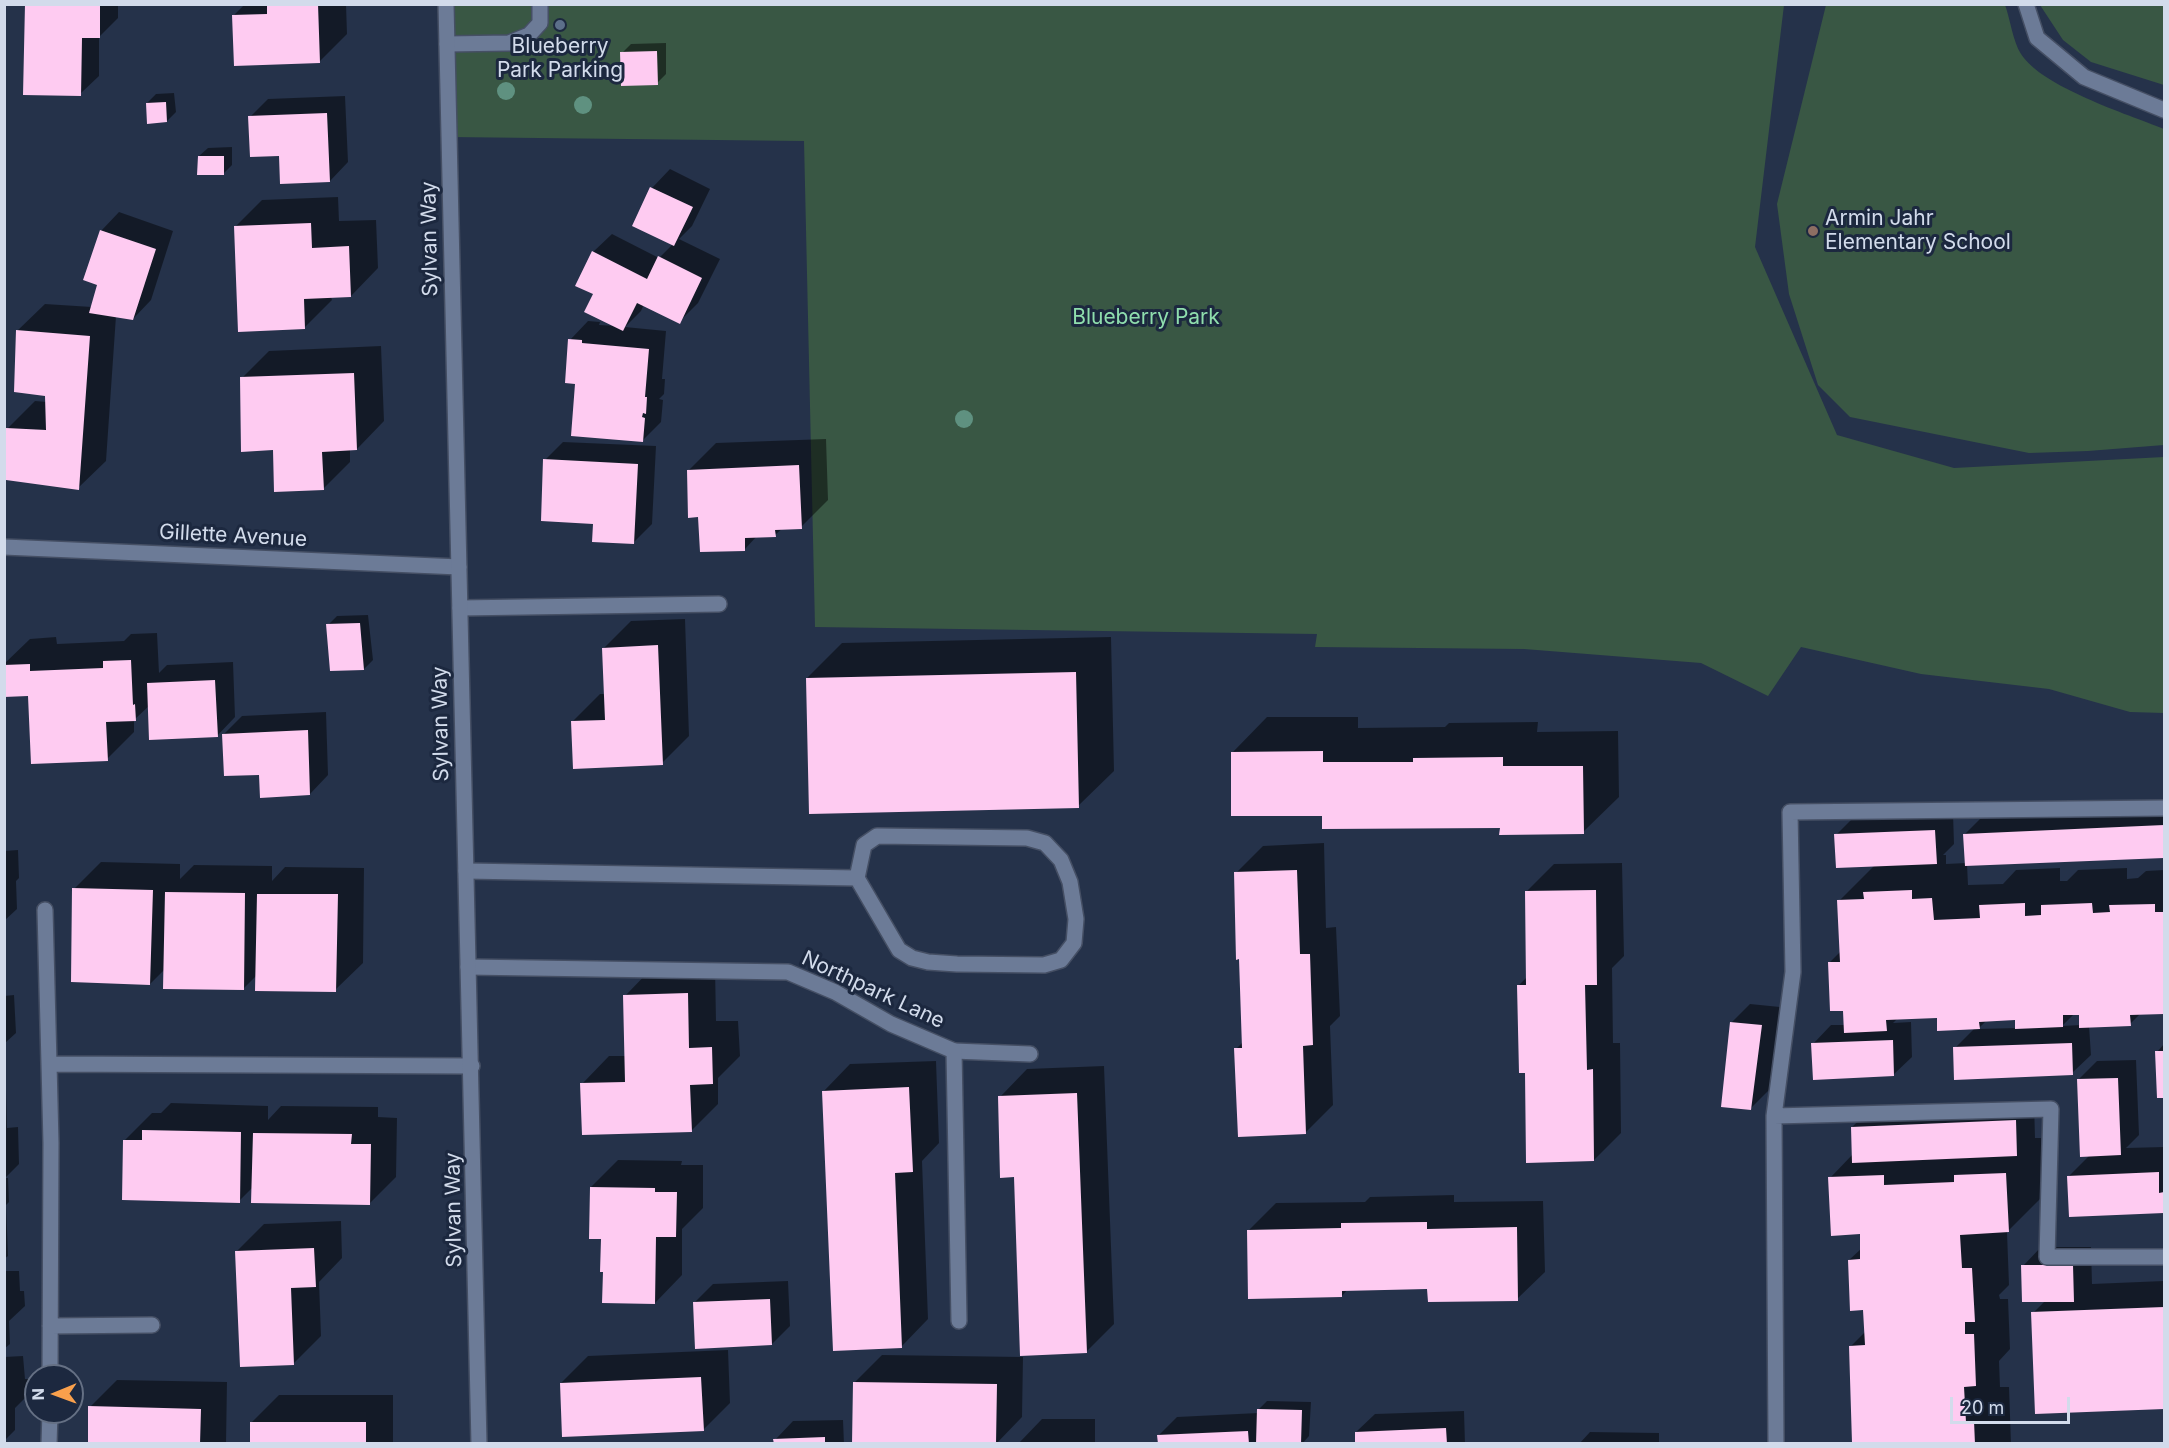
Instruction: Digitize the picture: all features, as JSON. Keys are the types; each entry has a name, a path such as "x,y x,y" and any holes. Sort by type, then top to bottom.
{"street":[{"name":"Sylvan Way","path":"446,4 479,1443"},
{"path":"447,44 509,43 529,35 540,23 540,4"},
{"path":"2025,4 2037,38 2084,77 2164,110"},
{"name":"Gillette Avenue","path":"4,547 459,567"},
{"path":"460,608 719,603"},
{"path":"1776,1443 1774,1116 1792,972 1790,812 2164,808"},
{"path":"877,836 1027,838 1045,843 1061,860 1070,882 1076,919 1074,943 1061,960 1044,964 928,963 912,958 899,950 857,878 864,845 877,836"},
{"path":"466,870 857,878"},
{"path":"45,910 51,1143 50,1364"},
{"name":"Northpark Lane","path":"468,967 788,972 835,992 891,1024 954,1051 959,1321"},
{"path":"954,1051 1030,1054"},
{"path":"49,1064 472,1065"},
{"path":"1774,1116 2051,1109 2047,1257 2164,1257"},
{"path":"50,1326 152,1325"},
{"path":"50,1424 50,1443"}],"green space":[{"name":"Blueberry Park","path":"446,5 1784,5 1755,247 1837,435 1954,468 2164,457 2164,713 2130,712 2049,689 1921,674 1801,647 1768,696 1701,663 1524,649 1315,647 1317,634 815,627 804,141 449,137"},
{"path":"1826,5 2005,5 2018,49 2032,66 2047,78 2086,98 2164,129 2164,445 2029,453 1850,417 1818,385 1789,294 1777,204"},
{"path":"2040,5 2164,5 2164,85 2091,62 2063,40"}],"building":[{"path":"25,4 100,4 100,38 82,38 81,96 23,95"},
{"path":"267,4 318,4 320,63 234,66 232,15 267,14"},
{"path":"657,51 658,85 621,86 620,52"},
{"path":"166,102 167,122 147,124 146,103"},
{"path":"327,113 330,182 280,184 279,156 250,157 248,116"},
{"path":"198,156 224,156 224,175 197,175"},
{"path":"650,187 693,207 674,246 632,226"},
{"path":"311,223 312,248 349,246 351,297 304,299 305,329 238,332 234,226"},
{"path":"100,230 156,249 133,320 89,313 97,285 83,280"},
{"path":"592,251 647,279 658,256 702,278 680,324 637,303 623,331 584,312 593,294 575,286"},
{"path":"16,330 90,336 79,490 6,480 6,428 46,430 45,396 14,392"},
{"path":"568,339 582,340 582,343 649,349 646,414 643,413 642,417 645,418 643,442 571,436 575,384 565,383"},
{"path":"354,373 357,450 322,452 324,490 274,492 273,450 241,452 240,377"},
{"path":"543,459 638,464 634,544 592,542 593,524 541,521"},
{"path":"799,465 802,529 775,530 776,537 745,538 745,551 700,552 698,517 688,518 687,470"},
{"path":"360,623 364,670 330,671 326,624"},
{"path":"658,645 663,765 573,769 571,721 605,720 602,648"},
{"path":"131,660 136,721 106,722 108,761 31,764 28,696 4,697 4,665 30,664 30,671 103,668 103,661"},
{"path":"1076,672 1079,808 809,814 806,678"},
{"path":"215,680 218,737 149,740 147,683"},
{"path":"308,730 310,795 260,798 259,775 224,776 222,734"},
{"path":"1323,751 1323,762 1413,762 1413,758 1503,757 1503,766 1583,766 1584,834 1499,835 1500,828 1322,829 1322,816 1231,816 1231,752"},
{"path":"2164,825 2164,858 1965,866 1963,834"},
{"path":"1935,830 1937,864 1836,868 1834,834"},
{"path":"1297,870 1300,954 1310,954 1313,1045 1303,1046 1306,1134 1238,1137 1234,1048 1242,1048 1239,959 1236,960 1234,872"},
{"path":"72,888 153,890 150,985 71,982"},
{"path":"1596,890 1597,985 1585,985 1587,1070 1593,1069 1594,1161 1526,1163 1525,1073 1519,1073 1517,985 1526,985 1525,891"},
{"path":"1912,890 1912,899 1932,898 1934,920 1980,918 1979,905 2025,903 2025,916 2041,915 2041,905 2092,903 2093,913 2110,912 2109,905 2155,904 2155,912 2164,912 2164,1014 2130,1015 2131,1026 2079,1028 2079,1015 2063,1015 2063,1027 2015,1029 2015,1020 1979,1022 1980,1029 1937,1031 1937,1018 1886,1020 1887,1031 1844,1033 1843,1011 1830,1011 1828,962 1840,962 1837,900 1864,899 1863,892"},
{"path":"165,892 245,893 244,990 163,989"},
{"path":"257,894 338,894 336,992 255,991"},
{"path":"688,993 689,1048 712,1047 713,1084 690,1085 692,1132 582,1135 580,1083 625,1082 623,995"},
{"path":"1730,1022 1762,1025 1751,1110 1721,1107"},
{"path":"1893,1040 1894,1076 1813,1080 1811,1043"},
{"path":"2072,1043 2073,1075 1954,1080 1953,1047"},
{"path":"2155,1051 2164,1051 2164,1098 2157,1098"},
{"path":"2118,1078 2121,1155 2080,1157 2077,1079"},
{"path":"909,1087 913,1172 895,1173 902,1348 833,1351 822,1091"},
{"path":"1077,1093 1087,1353 1020,1356 1014,1177 1000,1178 998,1096"},
{"path":"2016,1120 2017,1156 1852,1163 1851,1127"},
{"path":"142,1130 241,1132 240,1203 122,1200 123,1140 142,1140"},
{"path":"253,1133 352,1134 351,1144 371,1144 370,1205 251,1203"},
{"path":"2159,1172 2159,1193 2164,1192 2164,1213 2069,1217 2067,1176"},
{"path":"2006,1173 2009,1232 1960,1235 1962,1268 1972,1268 1975,1322 1965,1322 1965,1334 1974,1334 1976,1386 1964,1387 1966,1422 1974,1421 1975,1444 1852,1443 1849,1346 1865,1345 1863,1310 1850,1311 1848,1260 1860,1259 1860,1234 1831,1236 1828,1177 1884,1175 1884,1185 1954,1182 1954,1175"},
{"path":"590,1187 655,1188 655,1192 677,1192 676,1237 656,1237 655,1304 602,1303 601,1239 589,1239"},
{"path":"1427,1222 1427,1229 1517,1227 1518,1301 1428,1302 1427,1289 1342,1291 1342,1297 1248,1299 1247,1230 1341,1228 1341,1223"},
{"path":"314,1248 316,1287 291,1288 294,1365 240,1367 235,1251"},
{"path":"2021,1265 2073,1265 2074,1302 2022,1302"},
{"path":"770,1299 772,1345 695,1349 693,1302"},
{"path":"2164,1307 2164,1409 2035,1414 2031,1312"},
{"path":"701,1377 704,1431 562,1437 560,1383"},
{"path":"853,1382 997,1384 996,1444 852,1444"},
{"path":"88,1406 201,1409 200,1444 88,1444"},
{"path":"1257,1409 1302,1410 1301,1444 1256,1444"},
{"path":"250,1422 366,1422 366,1444 250,1444"},
{"path":"1446,1428 1447,1444 1355,1444 1355,1432"},
{"path":"1248,1431 1249,1444 1158,1444 1157,1435"},
{"path":"825,1437 825,1444 774,1444 773,1439"}],"place":[{"name":"Blueberry Park Parking","path":"560,25"},
{"name":"Armin Jahr Elementary School","path":"1813,231"}]}
